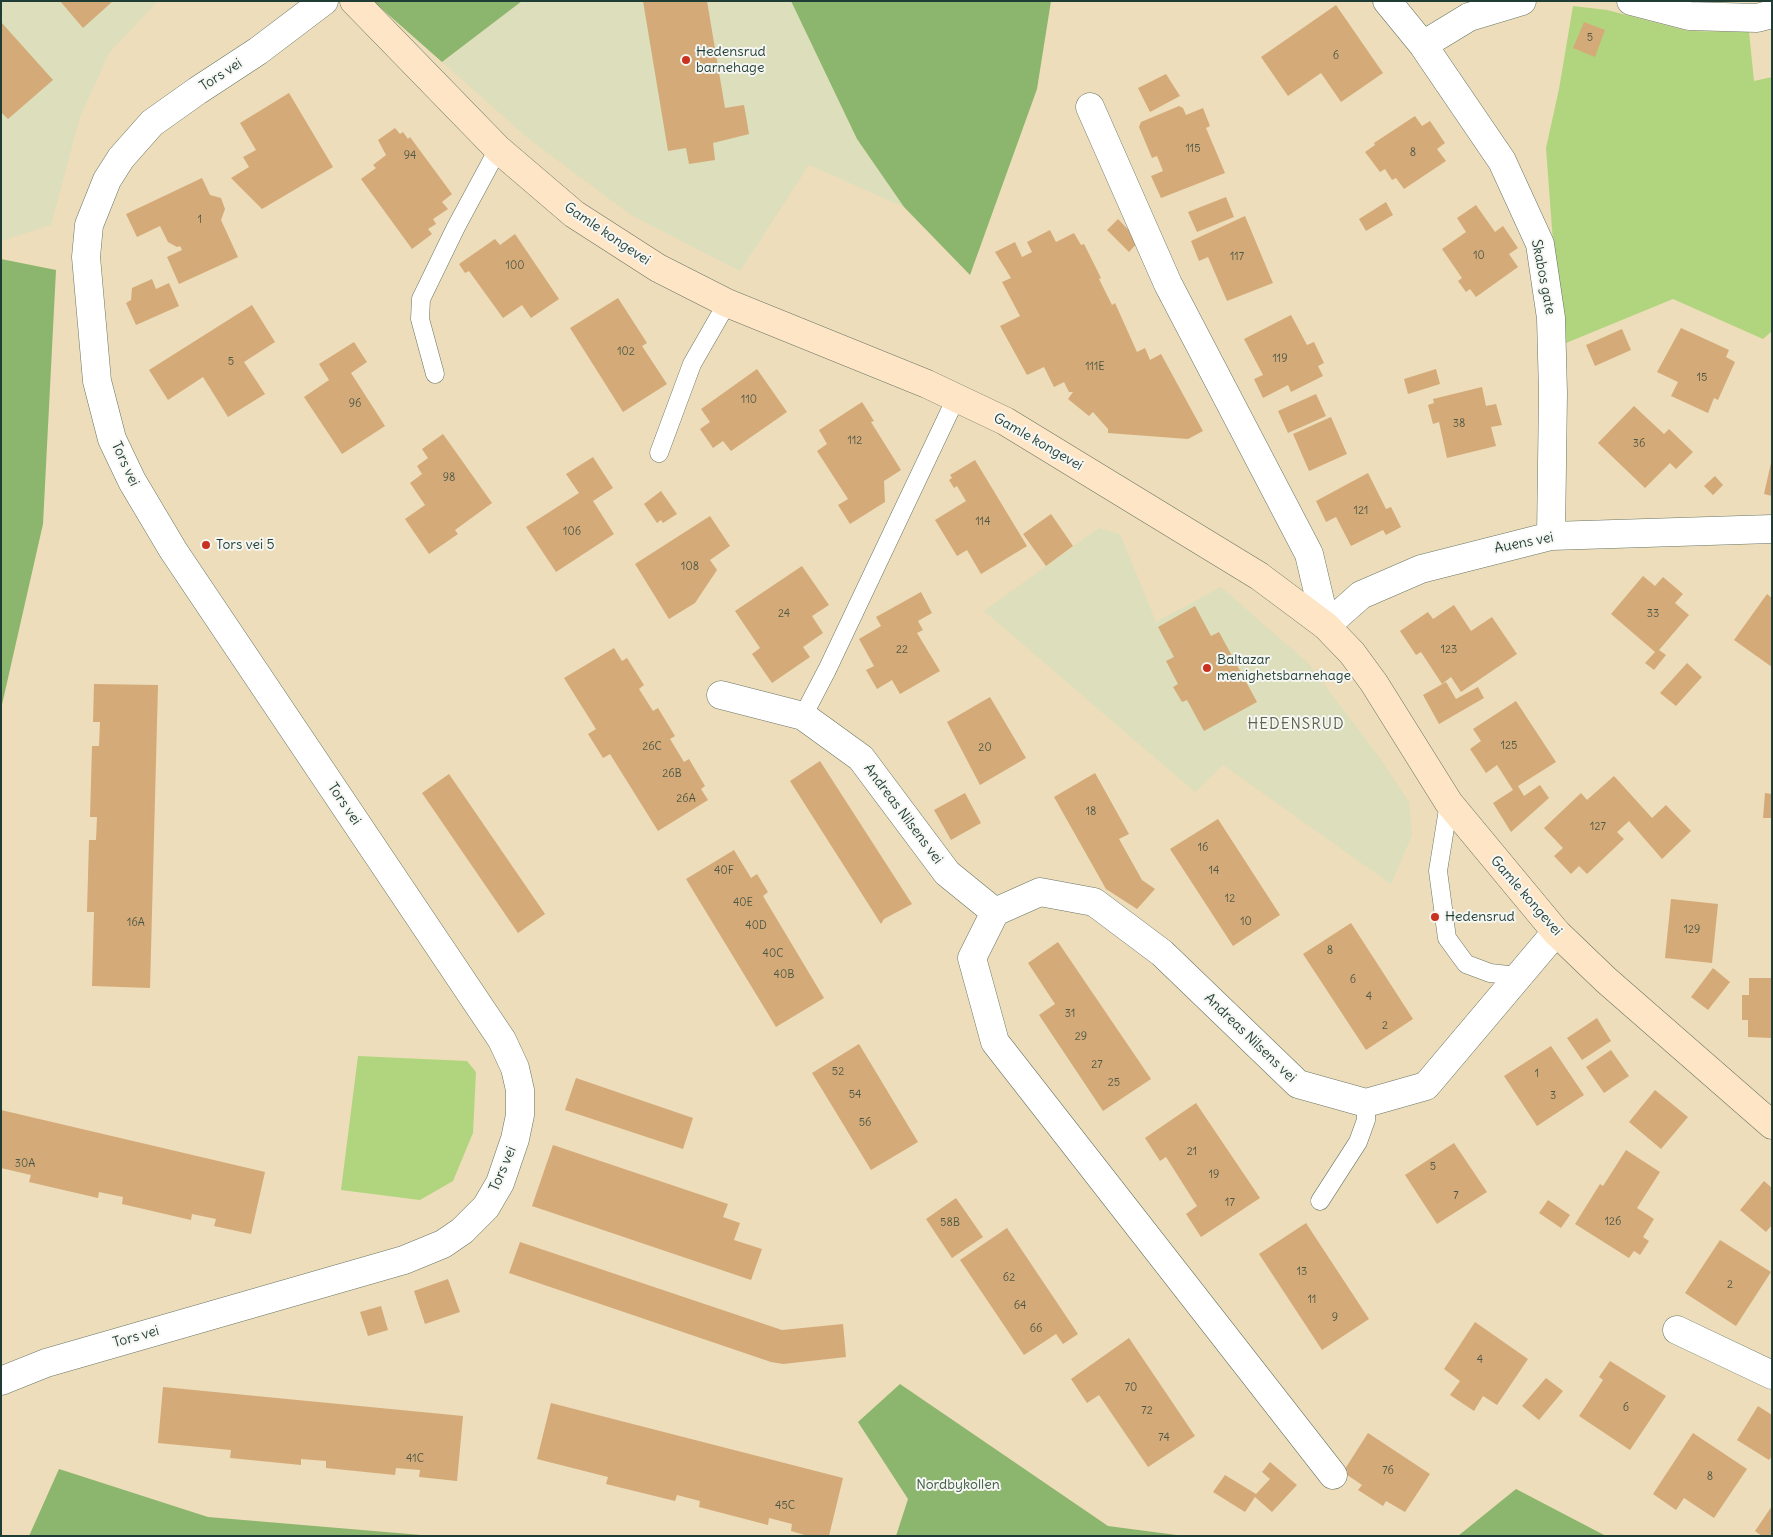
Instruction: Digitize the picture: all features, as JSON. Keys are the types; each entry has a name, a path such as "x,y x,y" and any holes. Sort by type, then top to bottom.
{"main road":[{"name":"Gamle kongevei","path":"354,1 498,149 574,214 658,268 727,303 912,378 1005,421 1259,576 1326,626 1352,653 1374,683 1449,803 1556,932 1606,980 1772,1125"}],"street":[{"name":"Tors vei","path":"1,1381 46,1363 404,1260 443,1244 469,1225 486,1207 500,1183 515,1139 520,1115 520,1090 515,1068 502,1040 173,550 132,481 112,439 97,381 86,258 90,226 107,180 120,158 152,123 196,90 258,51 324,1"},
{"name":"Skabos gate","path":"1387,1 1423,45 1502,161 1540,244 1551,318 1553,393 1551,536"},
{"path":"1423,45 1469,17 1522,1"},
{"path":"1631,1 1689,16 1757,18 1772,14"},
{"path":"1090,108 1168,284 1309,554 1326,626"},
{"name":"Auens vei","path":"1326,626 1361,595 1421,569 1551,536 1772,529"},
{"name":"Andreas Nilsens vei","path":"721,696 803,716 861,758 947,873 995,912 1040,892 1094,902 1162,953 1298,1084 1366,1103"},
{"path":"995,912 972,958 995,1042 1333,1475"},
{"path":"1366,1103 1426,1086 1556,932"},
{"path":"1677,1330 1772,1375"}],"lane":[{"path":"436,374 420,319 421,300 456,227 498,149"},
{"path":"659,453 692,364 727,303"},
{"path":"803,716 827,670 956,398"},
{"path":"1449,803 1438,871 1447,938 1466,964 1490,973 1517,976"},
{"path":"1320,1201 1358,1142 1364,1125 1366,1103"}],"shaded area":[{"path":"1,1 158,1 109,53 80,117 51,225 1,241"},
{"path":"522,1 791,1 857,139 904,207 809,165 740,271 631,215 529,139 442,62"},
{"path":"1099,528 1120,534 1156,622 1221,587 1308,663 1380,758 1409,802 1412,835 1391,884 1223,765 1195,792 984,611"}],"green space":[{"path":"373,1 522,1 442,62"},
{"path":"791,1 1051,1 1037,89 970,275 904,207 857,139"},
{"path":"1573,6 1607,10 1688,31 1749,32 1754,81 1772,77 1772,331 1763,339 1673,299 1566,343 1553,242 1546,148 1559,89"},
{"path":"1,259 56,270 43,524 1,709"},
{"path":"358,1056 467,1061 476,1072 473,1133 453,1181 420,1200 341,1190"},
{"name":"Nordbykollen","path":"900,1384 1108,1526 1184,1536 896,1536 908,1499 858,1422"},
{"path":"59,1469 208,1517 433,1536 29,1536"},
{"path":"1516,1489 1606,1536 1458,1536"}],"building":[{"path":"60,1 113,1 83,28"},
{"path":"643,1 707,1 725,108 744,105 749,134 713,143 715,160 689,164 686,148 668,151"},
{"path":"1336,5 1383,73 1341,102 1321,73 1288,96 1261,57"},
{"path":"1,22 53,80 8,119 1,112"},
{"path":"1584,22 1605,30 1595,57 1573,48"},
{"path":"1166,74 1180,96 1150,112 1138,88"},
{"path":"289,93 333,167 262,209 231,178 249,167 243,157 256,150 240,123"},
{"path":"1179,106 1183,108 1186,115 1203,108 1210,126 1206,128 1225,173 1161,198 1151,176 1163,171 1157,156 1152,158 1139,127 1141,122"},
{"path":"1415,116 1422,126 1430,121 1445,143 1437,149 1446,161 1404,189 1396,178 1392,180 1385,169 1380,172 1365,152 1375,145 1374,143"},
{"path":"395,128 400,134 403,132 408,139 410,137 452,194 442,202 448,209 433,219 436,224 428,229 432,234 412,249 361,179 376,168 373,165 386,155 378,140"},
{"path":"202,178 210,195 221,198 225,209 221,220 238,257 179,284 167,257 182,250 180,246 177,247 168,242 160,226 137,237 126,214"},
{"path":"1226,197 1234,217 1197,232 1188,212"},
{"path":"1386,202 1393,215 1366,231 1359,219"},
{"path":"1476,205 1495,232 1503,226 1518,248 1509,254 1518,267 1476,297 1470,289 1466,292 1458,281 1462,278 1442,249 1466,232 1457,218"},
{"path":"1245,216 1273,283 1227,301 1208,257 1199,261 1191,241"},
{"path":"1118,219 1139,241 1129,252 1107,230"},
{"path":"1050,230 1056,242 1074,233 1081,245 1084,244 1101,278 1099,279 1112,305 1115,303 1137,352 1145,348 1150,360 1161,354 1203,431 1188,439 1108,433 1108,429 1093,412 1089,416 1068,399 1073,392 1069,392 1064,382 1054,387 1044,367 1027,375 1000,326 1020,316 1002,282 1011,278 995,252 1015,242 1022,257 1032,252 1027,242"},
{"path":"515,234 559,299 531,318 522,305 503,318 469,271 465,273 459,264 495,239 500,245"},
{"path":"152,279 156,289 169,283 179,306 136,325 126,303 131,300 132,288"},
{"path":"618,298 647,343 642,346 667,384 623,412 570,328"},
{"path":"252,305 275,342 244,362 265,394 228,417 203,377 168,400 149,370"},
{"path":"1291,315 1307,345 1314,342 1324,363 1318,366 1323,376 1291,392 1288,385 1263,398 1254,379 1263,375 1244,339"},
{"path":"1681,328 1729,350 1726,357 1735,362 1718,400 1714,398 1708,413 1671,396 1678,382 1657,372"},
{"path":"1622,329 1631,350 1595,366 1586,345"},
{"path":"354,342 367,362 351,373 385,426 342,454 304,397 329,380 319,364"},
{"path":"757,369 787,412 731,451 723,441 713,448 700,429 710,422 701,409"},
{"path":"1436,369 1440,384 1408,394 1404,379"},
{"path":"1482,387 1486,406 1496,404 1502,425 1491,427 1496,446 1447,458 1439,422 1433,424 1428,405 1434,403 1433,399"},
{"path":"1316,394 1326,416 1288,433 1278,411"},
{"path":"862,402 874,421 871,422 901,470 884,481 885,502 850,524 838,505 848,499 817,451 827,444 819,430"},
{"path":"1634,406 1664,434 1669,429 1693,452 1676,469 1670,463 1645,488 1598,443"},
{"path":"1331,417 1347,454 1309,471 1293,434"},
{"path":"443,434 492,503 455,530 458,534 429,554 405,519 425,505 410,483 422,474 417,466 428,458 422,449"},
{"path":"593,457 613,488 593,501 614,534 556,572 526,527 579,493 566,474"},
{"path":"975,460 1027,546 981,574 967,550 957,556 935,520 966,501 957,486 954,488 949,480 952,478 950,475"},
{"path":"1772,463 1772,496 1764,494"},
{"path":"1368,473 1386,509 1391,507 1401,527 1386,535 1383,530 1351,546 1336,517 1326,522 1316,501"},
{"path":"1715,476 1723,485 1713,495 1704,486"},
{"path":"661,491 677,514 663,523 661,520 657,523 644,504"},
{"path":"1051,514 1073,546 1046,566 1023,534"},
{"path":"710,516 730,546 710,560 717,570 695,603 669,619 635,564"},
{"path":"802,566 829,605 812,616 823,633 803,647 810,657 772,683 752,654 760,648 735,611"},
{"path":"1643,576 1655,586 1663,577 1683,594 1675,603 1689,615 1659,650 1666,655 1654,670 1645,663 1655,652 1611,614"},
{"path":"921,592 932,613 918,621 923,630 917,633 940,671 900,694 892,680 877,689 866,670 874,666 859,639 881,626 876,617"},
{"path":"1767,594 1772,598 1772,667 1734,640"},
{"path":"1454,605 1471,631 1492,617 1517,654 1461,692 1451,677 1442,684 1421,652 1416,655 1400,631 1428,612 1433,619"},
{"path":"1195,606 1211,636 1219,632 1257,702 1204,731 1187,700 1182,702 1173,687 1178,684 1166,661 1174,657 1158,627"},
{"path":"614,648 622,661 627,658 644,685 639,689 653,711 658,708 675,736 670,739 684,762 689,759 705,786 701,789 708,800 658,831 610,754 603,758 588,734 596,729 564,678"},
{"path":"1687,663 1702,677 1676,706 1660,693"},
{"path":"1446,682 1456,699 1478,687 1484,698 1439,724 1423,695"},
{"path":"94,684 158,685 150,988 92,986 94,912 87,912 89,840 96,840 97,817 90,817 92,746 99,746 100,722 93,722"},
{"path":"990,697 1026,758 980,785 947,722"},
{"path":"1516,701 1556,762 1518,786 1524,796 1540,785 1549,798 1511,832 1493,803 1513,790 1497,765 1486,773 1470,749 1481,741 1473,729"},
{"path":"820,761 912,904 884,919 881,924 790,781"},
{"path":"1095,773 1129,834 1119,839 1142,880 1155,889 1137,909 1106,889 1054,797"},
{"path":"449,774 545,914 518,933 422,793"},
{"path":"1614,776 1652,818 1666,805 1691,831 1662,859 1629,821 1617,832 1624,839 1587,874 1579,866 1571,874 1554,856 1563,848 1544,828 1581,793 1587,800"},
{"path":"965,793 981,823 951,840 934,810"},
{"path":"1765,793 1772,794 1772,818 1763,818"},
{"path":"1218,819 1280,915 1233,946 1170,849"},
{"path":"734,850 751,878 757,874 768,892 763,896 824,998 776,1027 686,879"},
{"path":"1671,899 1718,904 1712,963 1665,958"},
{"path":"1351,923 1413,1019 1366,1050 1303,954"},
{"path":"1058,942 1151,1079 1103,1111 1039,1015 1055,1004 1028,963"},
{"path":"1713,968 1730,982 1708,1010 1691,997"},
{"path":"1749,978 1772,978 1772,1038 1748,1037 1748,1020 1742,1020 1742,995 1749,995"},
{"path":"1597,1018 1611,1041 1582,1060 1567,1038"},
{"path":"859,1044 918,1142 871,1170 812,1073"},
{"path":"1551,1046 1584,1095 1537,1126 1504,1076"},
{"path":"1611,1050 1629,1076 1604,1093 1586,1067"},
{"path":"576,1078 693,1118 683,1149 565,1110"},
{"path":"1655,1090 1688,1117 1661,1149 1629,1122"},
{"path":"1196,1103 1260,1198 1201,1237 1186,1214 1197,1206 1166,1157 1160,1161 1145,1138"},
{"path":"1,1110 265,1172 251,1234 214,1226 216,1219 192,1214 191,1220 122,1204 123,1197 99,1192 98,1198 29,1182 31,1175 1,1168"},
{"path":"1454,1143 1487,1192 1437,1224 1405,1175"},
{"path":"553,1145 728,1204 723,1217 740,1223 734,1240 762,1249 751,1280 532,1206"},
{"path":"1626,1150 1660,1172 1637,1208 1654,1219 1643,1237 1649,1241 1640,1255 1634,1251 1629,1258 1575,1224 1600,1184 1603,1186"},
{"path":"1764,1181 1772,1188 1772,1225 1766,1232 1740,1210"},
{"path":"956,1198 983,1237 952,1258 926,1219"},
{"path":"1548,1200 1570,1215 1561,1228 1539,1213"},
{"path":"1306,1223 1369,1319 1322,1350 1259,1254"},
{"path":"1007,1228 1078,1334 1063,1344 1056,1334 1024,1355 960,1260"},
{"path":"1720,1240 1771,1272 1736,1326 1685,1293"},
{"path":"520,1242 782,1330 843,1324 846,1357 783,1364 771,1362 509,1273"},
{"path":"448,1279 460,1312 425,1324 414,1291"},
{"path":"381,1306 388,1330 368,1336 360,1312"},
{"path":"1475,1322 1528,1359 1497,1405 1483,1396 1474,1411 1450,1395 1460,1381 1444,1369"},
{"path":"1129,1338 1195,1436 1148,1467 1099,1395 1087,1403 1071,1379"},
{"path":"1610,1361 1666,1396 1630,1450 1579,1416 1603,1380 1599,1377"},
{"path":"1546,1378 1563,1391 1539,1420 1522,1406"},
{"path":"163,1387 463,1416 457,1481 419,1477 420,1470 396,1468 395,1475 326,1468 326,1461 301,1459 301,1465 230,1458 231,1450 158,1443"},
{"path":"551,1403 843,1478 829,1536 808,1536 791,1531 792,1524 769,1518 768,1525 699,1507 700,1501 677,1495 675,1501 606,1484 608,1477 537,1459"},
{"path":"1758,1406 1772,1415 1772,1456 1769,1460 1737,1440"},
{"path":"1368,1433 1430,1474 1405,1512 1386,1501 1383,1506 1358,1490 1362,1485 1343,1472"},
{"path":"1693,1433 1747,1469 1714,1518 1684,1498 1676,1510 1653,1494"},
{"path":"1270,1462 1297,1485 1272,1512 1255,1497 1245,1512 1213,1492 1225,1475 1256,1494 1270,1479 1262,1472"},
{"path":"1772,1506 1772,1536 1762,1536 1755,1531"}],"place":[{"name":"Hedensrud barnehage","path":"686,60"},
{"name":"Tors vei 5","path":"206,545"},
{"name":"Baltazar menighetsbarnehage","path":"1207,668"},
{"name":"Hedensrud","path":"1435,917"}],"district":[{"name":"HEDENSRUD","path":"1296,725"}]}
